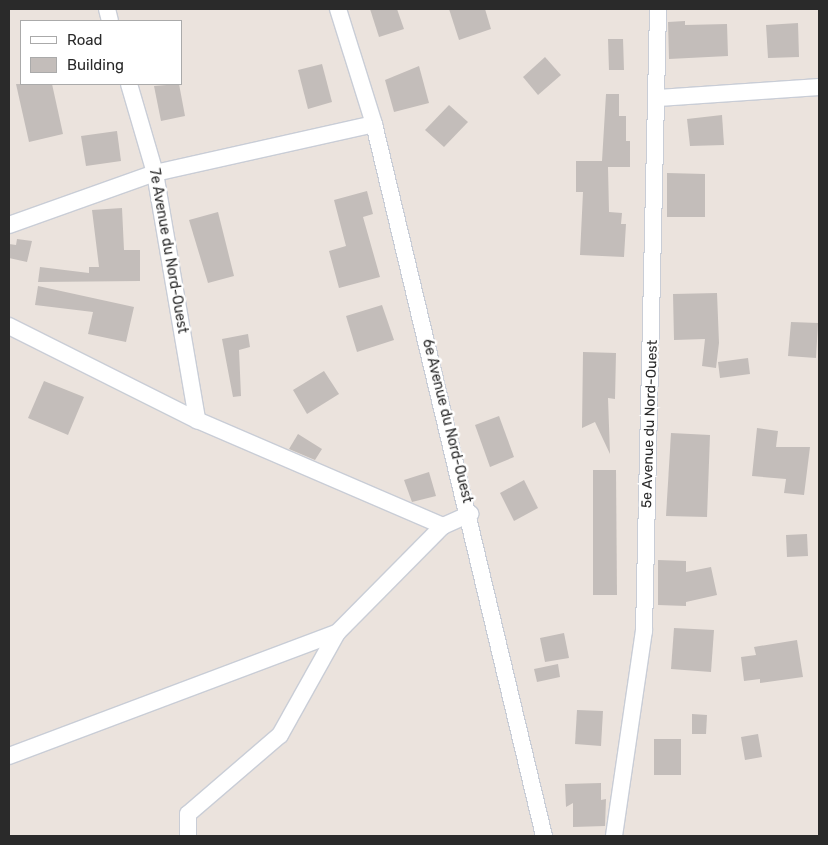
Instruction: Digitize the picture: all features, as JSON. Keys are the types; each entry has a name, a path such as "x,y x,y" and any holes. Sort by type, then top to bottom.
{"street":[{"name":"6e Avenue du Nord-Ouest","path":"338,9 374,124 470,514 544,836"},
{"name":"5e Avenue du Nord-Ouest","path":"614,836 644,631 659,98 658,9"},
{"name":"7e Avenue du Nord-Ouest","path":"129,85 155,173 197,420"},
{"path":"659,98 819,87"},
{"path":"9,225 155,173 374,124"},
{"path":"9,326 197,420 443,526"},
{"path":"188,836 188,814 280,735 337,633 443,526 470,514"},
{"path":"9,756 337,633"}],"building":[{"path":"370,9 397,9 404,29 379,37"},
{"path":"449,9 485,9 491,29 459,40"},
{"path":"685,21 685,25 727,24 728,56 669,59 668,22"},
{"path":"798,23 799,57 768,58 766,25"},
{"path":"608,39 623,39 624,70 609,70"},
{"path":"545,57 561,75 538,95 523,77"},
{"path":"322,64 332,102 308,109 298,70"},
{"path":"419,66 429,103 394,112 385,80"},
{"path":"16,84 52,85 63,134 29,142"},
{"path":"179,85 185,116 161,121 154,86"},
{"path":"606,94 619,94 619,116 626,116 626,141 630,141 630,167 608,167 609,212 622,213 621,224 626,224 624,257 580,255 583,192 576,192 576,161 602,161"},
{"path":"449,105 468,122 444,147 425,130"},
{"path":"722,115 724,145 690,146 687,119"},
{"path":"117,131 121,161 86,166 81,136"},
{"path":"667,173 705,174 705,217 667,217"},
{"path":"367,191 373,214 363,217 380,277 339,288 329,251 346,246 334,200"},
{"path":"122,208 124,250 140,250 140,281 38,282 40,267 89,273 89,267 99,267 92,210"},
{"path":"218,212 234,276 208,283 189,220"},
{"path":"17,239 32,241 27,262 9,258 9,244 16,245"},
{"path":"38,286 134,307 126,342 88,334 93,312 35,305"},
{"path":"717,293 719,343 716,368 702,366 705,339 674,340 673,294"},
{"path":"382,305 394,340 357,352 346,316"},
{"path":"791,322 818,323 816,358 788,356"},
{"path":"248,334 250,347 239,350 241,396 233,397 222,339"},
{"path":"583,352 616,353 615,399 608,398 610,454 595,422 582,428"},
{"path":"748,358 750,374 720,378 718,362"},
{"path":"324,371 339,394 307,414 293,390"},
{"path":"44,381 84,397 68,435 28,418"},
{"path":"499,416 514,457 490,467 475,425"},
{"path":"757,428 778,431 776,447 810,447 804,495 784,493 786,479 752,476"},
{"path":"671,433 710,435 707,517 666,516"},
{"path":"298,434 322,449 315,460 289,449"},
{"path":"593,470 616,470 617,595 593,595"},
{"path":"429,472 436,496 412,502 404,480"},
{"path":"524,480 538,508 514,521 500,493"},
{"path":"807,534 808,556 787,557 786,535"},
{"path":"658,560 686,561 686,572 711,567 717,595 686,602 686,606 658,605"},
{"path":"674,628 714,630 711,672 671,669"},
{"path":"564,633 569,658 545,662 540,638"},
{"path":"797,640 803,677 760,683 760,679 744,681 741,657 756,655 754,647"},
{"path":"558,664 560,677 537,682 534,669"},
{"path":"577,710 603,711 601,746 575,744"},
{"path":"692,714 707,715 706,734 692,734"},
{"path":"758,734 762,757 745,760 741,737"},
{"path":"654,739 681,739 681,775 654,775"},
{"path":"601,783 601,800 606,799 605,826 573,827 573,803 566,807 565,784"}]}
